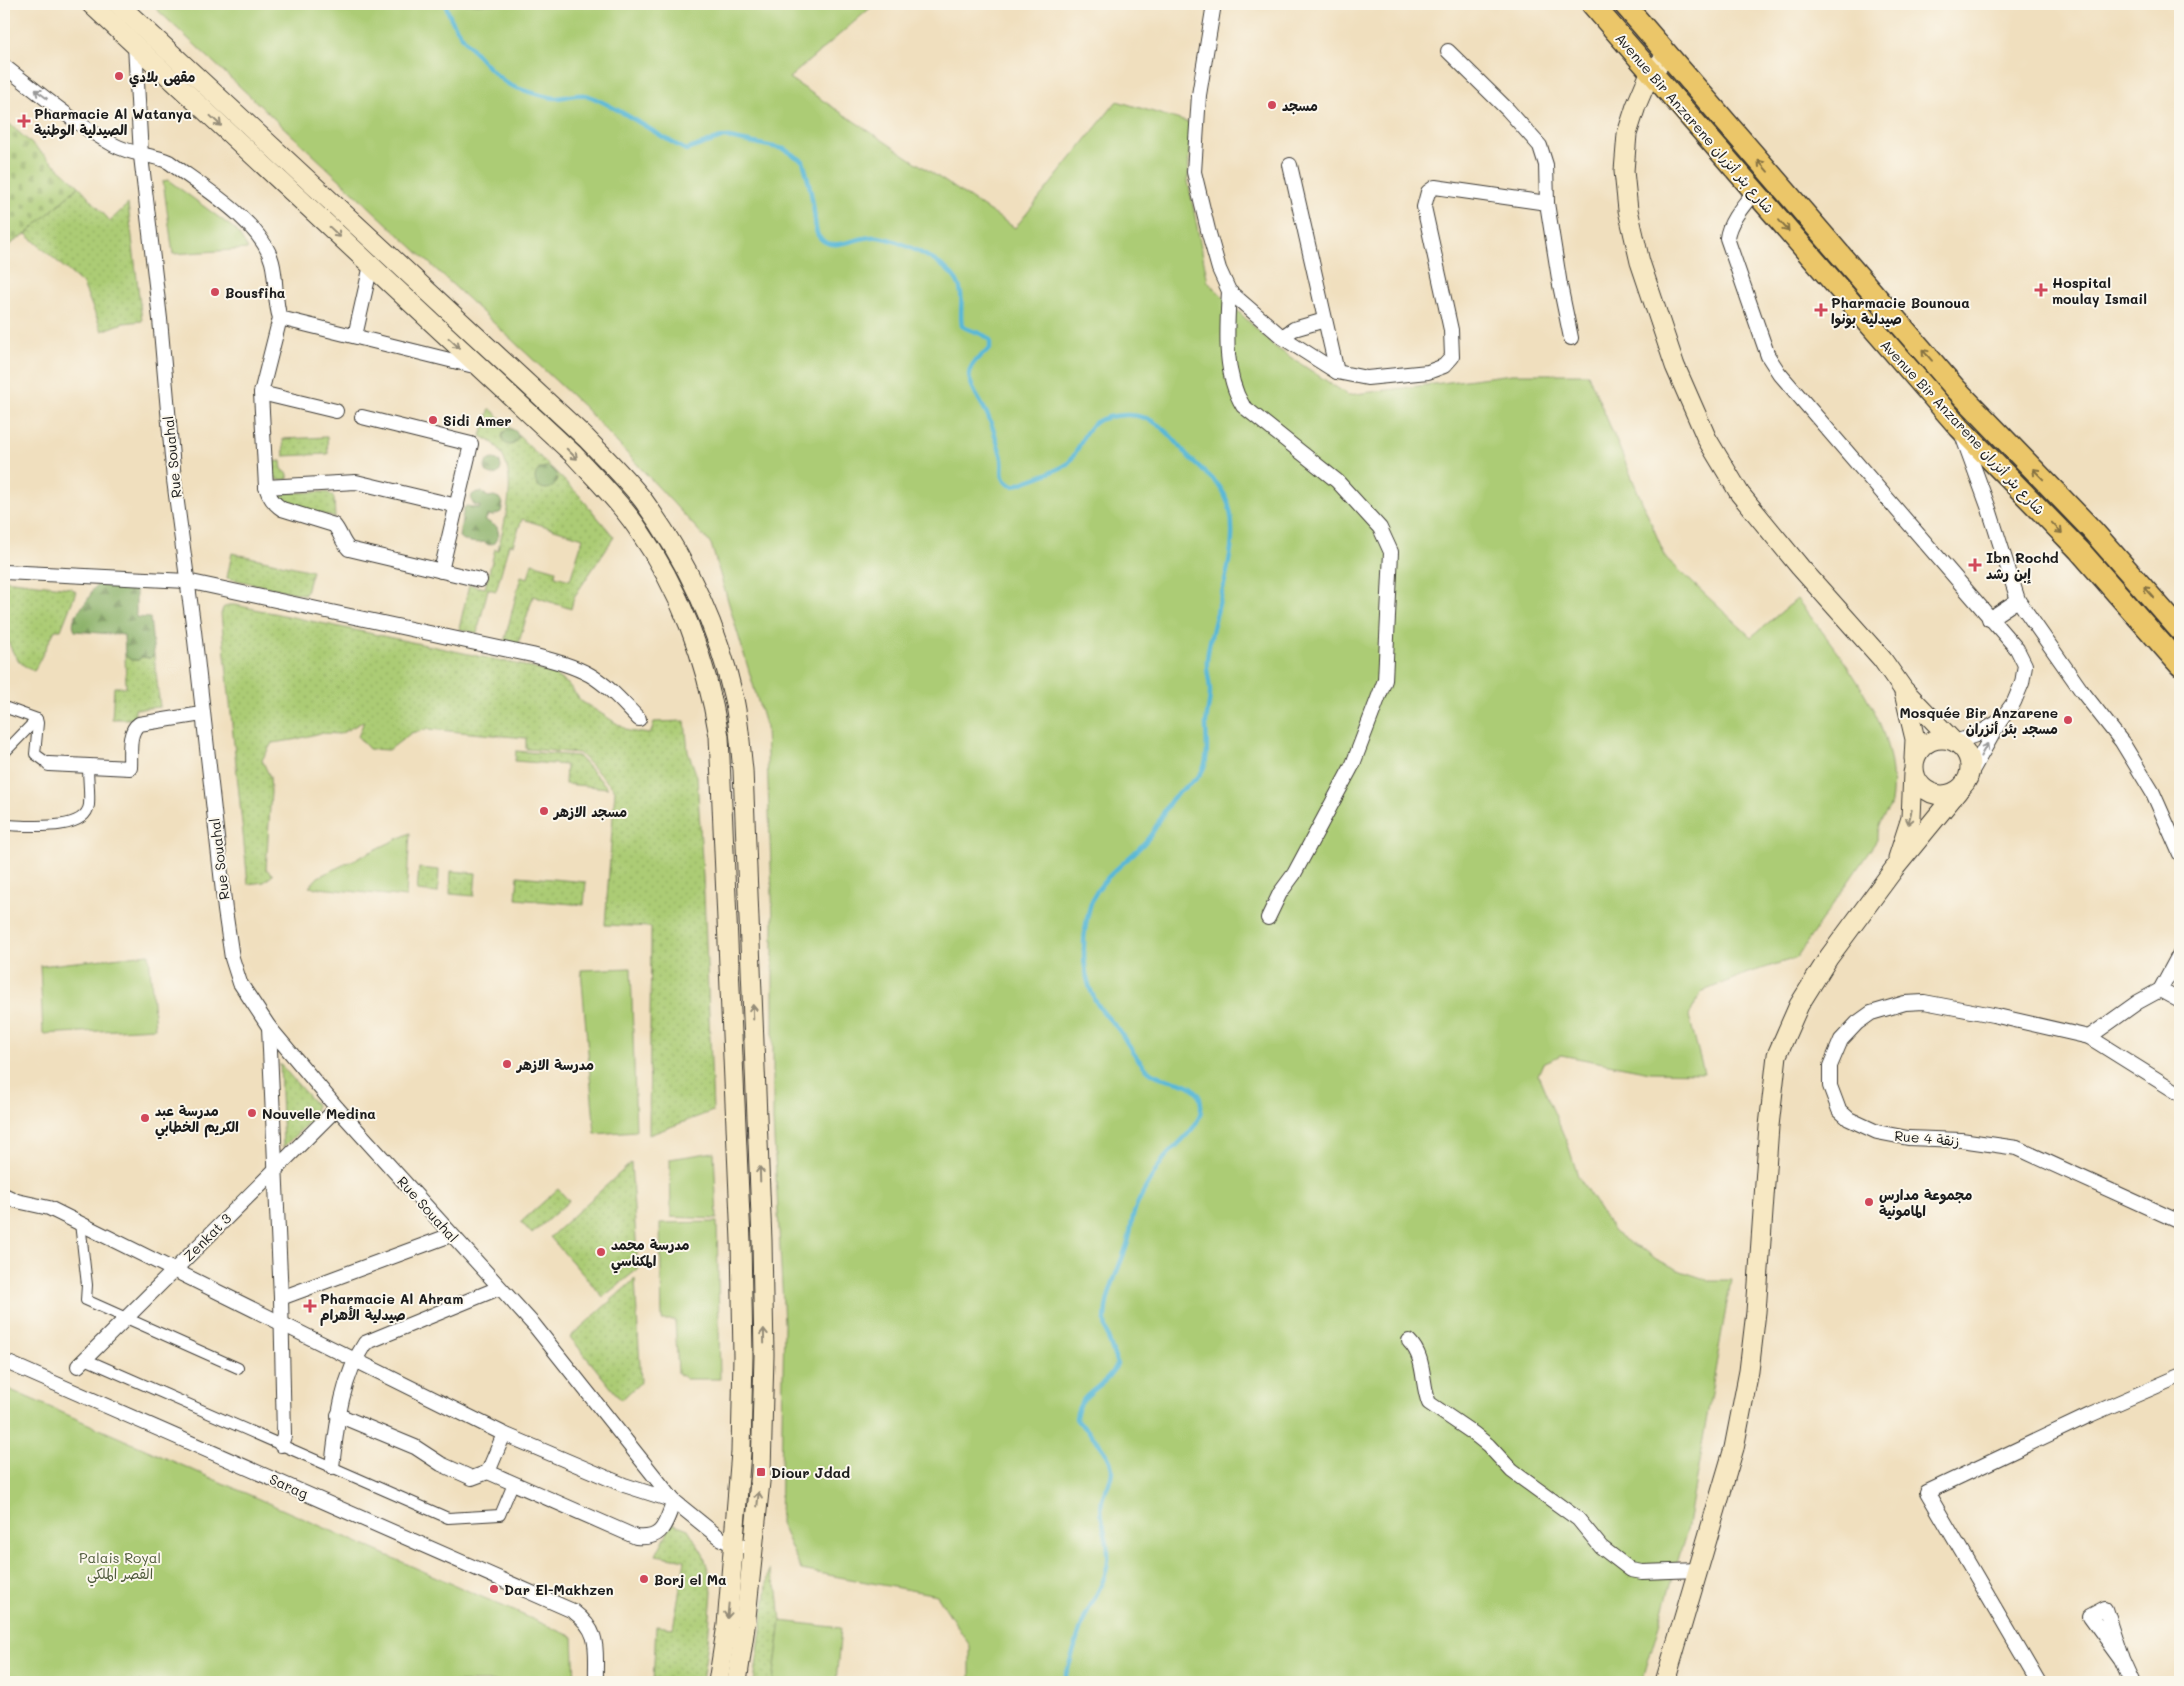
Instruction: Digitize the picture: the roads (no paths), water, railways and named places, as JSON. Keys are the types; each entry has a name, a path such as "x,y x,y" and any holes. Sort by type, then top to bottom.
{"main road":[{"path":"91,4 573,454 635,525 659,563 681,604 706,670 714,702 722,770 741,1251 743,1356 741,1452 734,1545 727,1624 718,1682"},
{"path":"118,4 586,438 642,499 682,561 714,630 734,697 743,790 762,1241 764,1354 761,1472 745,1627 737,1682"},
{"name":"Avenue Bir Anzarene شارع بئر أنزران","path":"1592,4 1959,427 2079,550 2180,665"},
{"name":"Avenue Bir Anzarene شارع بئر أنزران","path":"1624,4 1955,388 2092,530 2180,630"},
{"path":"1665,1682 1734,1448 1749,1371 1764,1209 1769,1126 1777,1056 1782,1041 1811,984 1894,868 1963,784 1970,762 1962,747 1903,689 1882,659 1800,567 1740,494 1707,439 1676,366 1640,262 1628,210 1624,171 1627,134 1636,106 1650,73 1668,55"},
{"path":"1894,868 1911,818 1913,802 1915,739 1903,689"},
{"path":"1954,741 1942,739 1925,744 1914,764 1919,784 1926,790 1942,795 1963,784"}],"street":[{"path":"1214,4 1199,95 1194,172 1219,269 1229,291 1282,337 1337,372 1367,378 1428,372 1444,366 1452,357 1451,330 1424,207 1428,192 1435,187 1547,204"},
{"name":"Rue Souahal","path":"135,45 141,156 160,319 174,480 232,958 240,983 269,1027 337,1108 534,1325 674,1501 721,1539 734,1545"},
{"path":"1448,51 1508,110 1540,146 1546,165 1547,204 1560,286 1571,338"},
{"path":"4,66 91,131 115,145 141,156 169,162 247,222 262,240 272,260 276,280 276,306 280,318 261,393 266,487 269,496 282,509 334,525 339,531 341,540 349,549 480,580"},
{"path":"1290,165 1337,372"},
{"path":"1754,192 1732,223 1728,230 1727,238 1768,356 1798,396 1881,489 1989,619 2017,649 2024,665 2022,683 2014,702 2000,721 1963,784"},
{"path":"355,336 371,265"},
{"path":"1229,291 1227,326 1230,368 1234,391 1243,406 1337,481 1380,528 1391,552 1385,680 1353,764 1294,874 1280,893 1268,918"},
{"path":"280,318 480,367"},
{"path":"1282,337 1294,329 1325,320"},
{"path":"261,393 336,411"},
{"path":"362,417 472,444 441,570"},
{"path":"1959,427 1990,509 2018,600 2081,690 2122,742 2153,793 2180,854"},
{"path":"266,487 356,482 457,506"},
{"path":"4,572 187,582 562,663 590,675 609,688 639,719"},
{"path":"1989,619 2018,600"},
{"path":"4,708 37,719"},
{"path":"37,719 34,754 49,764 130,768 132,735 135,727 139,724 202,714"},
{"path":"4,753 37,719"},
{"path":"1954,741 1976,734 2000,721"},
{"path":"4,825 63,825 84,816 89,807 88,766"},
{"path":"2089,1037 2138,1002 2160,990 2180,953"},
{"path":"2160,990 2180,1001"},
{"name":"Rue 4 زنقة","path":"2180,1094 2089,1037 1951,1006 1924,1002 1905,1003 1871,1014 1849,1031 1841,1040 1832,1061 1830,1086 1839,1110 1850,1119 1877,1132 1908,1138 1961,1140 2017,1148 2180,1222"},
{"path":"269,1027 281,1298 284,1436 281,1445"},
{"name":"Zenkat 3","path":"81,1362 337,1108"},
{"path":"4,1195 17,1201 48,1208 80,1223 504,1434 624,1485 674,1501 661,1531 651,1537 636,1537 488,1472 472,1478 441,1464 415,1447 338,1415"},
{"path":"80,1223 87,1285 85,1295 89,1303 127,1317 238,1368"},
{"path":"281,1298 451,1234"},
{"path":"332,1467 338,1415 354,1360 365,1343 499,1288"},
{"path":"1409,1341 1415,1347 1420,1360 1429,1404 1473,1433 1512,1471 1578,1519 1601,1547 1631,1570 1642,1572 1699,1570"},
{"name":"Sarag","path":"4,1361 573,1611 586,1621 592,1632 595,1644 596,1682"},
{"path":"81,1362 281,1445 448,1518 500,1515 513,1484"},
{"path":"2038,1682 1927,1492 2090,1415 2180,1376"},
{"path":"488,1472 504,1434"},
{"path":"734,1545 753,1547"},
{"path":"2122,1660 2132,1682"}],"waterway":[{"path":"446,4 454,24 471,48 508,84 552,98 572,95 589,96 614,108 686,150 724,137 784,149 803,161 812,197 816,232 820,238 833,244 871,237 887,239 910,247 943,267 957,281 961,292 962,326 984,335 990,340 990,349 973,364 969,376 972,387 988,415 1002,459 1003,477 1008,483 1014,486 1067,464 1086,432 1095,422 1108,417 1126,415 1145,418 1154,422 1168,433 1219,486 1228,504 1232,525 1231,547 1207,660 1210,700 1206,723 1207,755 1204,768 1195,780 1172,799 1149,837 1098,889 1086,922 1084,948 1086,973 1089,986 1100,1008 1119,1030 1147,1069 1152,1073 1182,1083 1195,1090 1199,1096 1201,1112 1188,1134 1163,1160 1140,1198 1135,1210 1128,1242 1107,1301 1105,1321 1117,1364 1107,1379 1088,1395 1078,1408 1076,1418 1105,1451 1111,1464 1112,1474 1103,1495 1101,1508 1108,1552 1107,1567 1082,1624 1066,1674 1066,1682"}],"place":[{"name":"مقهى بلادي","path":"119,76"},
{"name":"مسجد","path":"1272,105"},
{"name":"Pharmacie Al Watanya الصيدلية الوطنية","path":"24,121"},
{"name":"Hospital moulay Ismail","path":"2041,290"},
{"name":"Bousfiha","path":"215,292"},
{"name":"Pharmacie Bounoua صيدلية بونوا","path":"1821,310"},
{"name":"Sidi Amer","path":"433,420"},
{"name":"Ibn Rochd إبن رشد","path":"1975,565"},
{"name":"Mosquée Bir Anzarene مسجد بئر أنزران","path":"2068,720"},
{"name":"مسجد الازهر","path":"544,811"},
{"name":"مدرسة الازهر","path":"507,1064"},
{"name":"Nouvelle Medina","path":"252,1113"},
{"name":"مدرسة عبد الكريم الخطابي","path":"145,1118"},
{"name":"مجموعة مدارس المامونية","path":"1869,1202"},
{"name":"مدرسة محمد المكناسي","path":"601,1252"},
{"name":"Pharmacie Al Ahram صيدلية الأهرام","path":"310,1306"},
{"name":"Diour Jdad","path":"761,1472"},
{"name":"Borj el Ma","path":"644,1579"},
{"name":"Dar El-Makhzen","path":"494,1589"}],"park label":[{"name":"Palais Royal القصر الملكي","path":"120,1565"}]}
